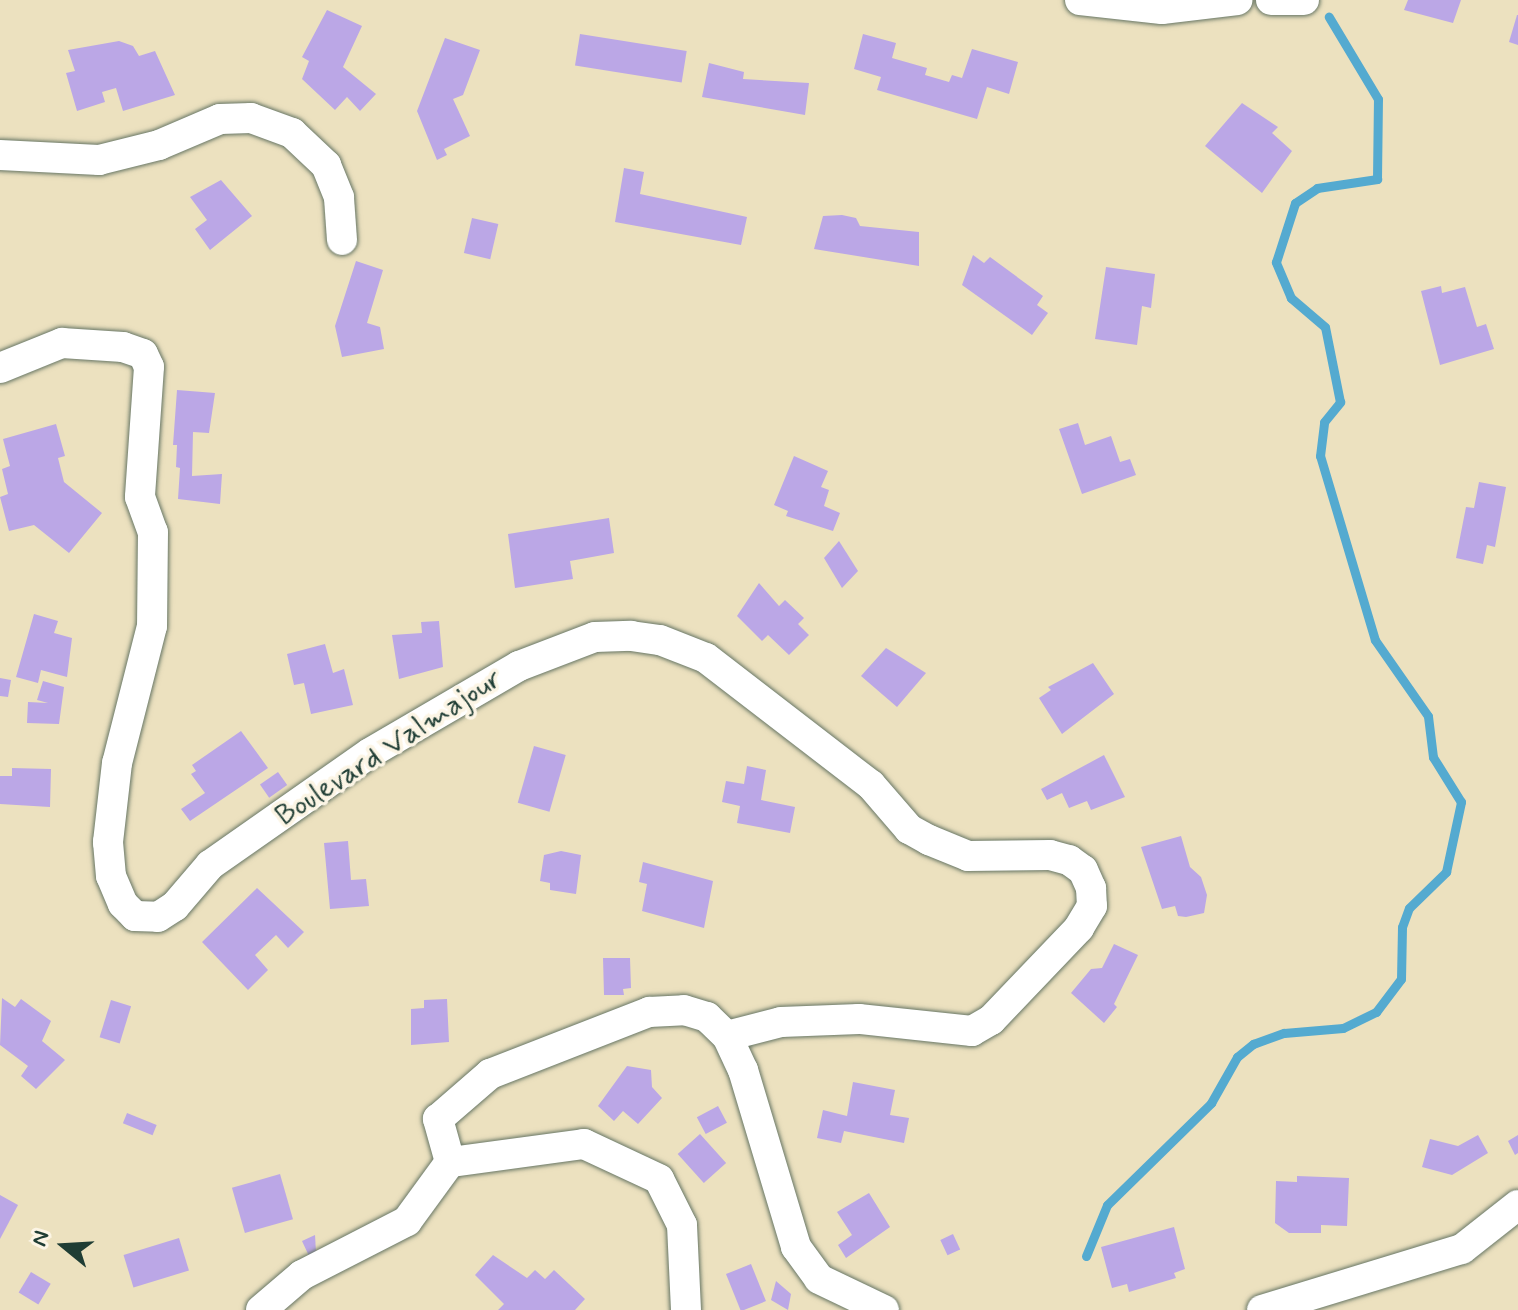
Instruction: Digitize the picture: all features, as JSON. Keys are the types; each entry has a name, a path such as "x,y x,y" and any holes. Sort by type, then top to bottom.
{"street":[{"path":"1080,0 1162,9 1237,0"},
{"path":"1271,0 1304,0"},
{"path":"0,155 99,160 159,145 220,119 251,118 292,133 326,165 339,198 342,240"},
{"name":"Boulevard Valmajour","path":"0,368 62,343 123,347 143,354 149,367 140,497 153,532 152,626 117,763 108,842 111,876 123,904 145,919 175,906 210,865 370,753 519,666 595,637 631,636 660,640 706,658 871,785 909,829 968,856 1050,855 1069,860 1083,870 1091,888 1092,906 1079,928 991,1020 972,1031 859,1019 781,1022 727,1036"},
{"path":"450,1162 438,1119 490,1074 649,1012 684,1010 707,1017 727,1036 743,1070 796,1247 819,1279 884,1310"},
{"path":"261,1310 302,1275 407,1221 450,1162 584,1144 659,1179 682,1225 686,1310"},
{"path":"1262,1310 1462,1249 1518,1205"}],"building":[{"path":"1408,0 1461,0 1453,23 1404,10"},
{"path":"327,10 362,26 343,67 376,94 360,111 347,97 335,110 302,79 309,61 302,57"},
{"path":"1518,15 1518,45 1509,42"},
{"path":"580,34 687,51 682,83 575,66"},
{"path":"863,34 896,43 892,58 927,68 925,75 949,82 952,75 962,78 972,49 1018,62 1009,94 987,87 977,119 877,90 881,77 854,69"},
{"path":"445,38 480,50 463,95 453,99 470,136 444,149 447,155 437,160 417,111"},
{"path":"119,41 133,46 139,56 155,51 175,95 123,111 116,88 102,92 105,102 77,111 66,73 75,71 68,50"},
{"path":"709,63 744,72 743,79 809,83 805,115 702,97"},
{"path":"1242,103 1278,127 1272,133 1292,151 1262,193 1205,146"},
{"path":"624,168 644,172 640,194 747,217 741,245 615,222"},
{"path":"221,180 252,216 210,250 195,229 207,220 190,197"},
{"path":"823,216 856,218 860,226 919,232 919,266 814,249"},
{"path":"472,218 498,224 490,259 464,253"},
{"path":"973,255 984,263 990,257 1043,296 1037,305 1048,313 1032,335 962,285"},
{"path":"356,261 383,270 367,323 380,327 384,349 342,357 335,326"},
{"path":"1106,267 1155,274 1151,308 1142,306 1137,345 1095,339"},
{"path":"1441,286 1442,293 1465,287 1477,327 1486,324 1494,349 1440,365 1421,291"},
{"path":"177,390 215,393 209,433 193,432 192,476 222,474 220,504 178,499 180,468 176,467 177,445 173,445"},
{"path":"1078,423 1085,445 1111,436 1120,462 1130,459 1136,475 1082,494 1059,429"},
{"path":"56,424 65,456 58,458 64,482 102,513 69,553 34,525 9,531 0,497 8,494 2,469 10,466 3,439"},
{"path":"794,456 828,471 821,487 829,490 824,506 840,513 833,531 786,516 788,511 774,505"},
{"path":"1479,482 1506,487 1495,547 1487,545 1483,564 1456,558 1466,507 1474,508"},
{"path":"609,518 614,553 570,561 573,579 515,588 508,534"},
{"path":"839,541 858,571 842,588 824,558"},
{"path":"759,583 779,606 785,600 804,618 798,624 809,635 789,655 768,635 762,641 737,616"},
{"path":"34,614 58,621 54,633 72,638 67,677 41,670 38,683 16,677"},
{"path":"439,621 443,667 399,679 392,635 422,633 421,622"},
{"path":"325,644 333,673 344,669 353,705 311,714 304,683 294,685 287,654"},
{"path":"886,648 926,673 897,707 861,676"},
{"path":"1093,663 1114,694 1062,734 1039,698 1051,690 1048,687"},
{"path":"0,678 11,680 8,697 0,696"},
{"path":"43,681 64,687 59,724 27,723 28,702 48,703 37,700"},
{"path":"241,731 268,768 190,821 181,809 205,793 191,774 196,771 192,765"},
{"path":"534,746 566,755 549,812 518,803"},
{"path":"1104,755 1125,797 1091,810 1087,801 1069,808 1062,793 1047,800 1041,789"},
{"path":"747,766 766,770 761,800 795,807 790,833 737,823 740,806 722,802 726,781 744,784"},
{"path":"12,768 51,769 50,807 0,804 0,776 12,776"},
{"path":"278,772 287,785 269,798 260,785"},
{"path":"1181,836 1190,867 1201,877 1207,895 1204,913 1186,917 1178,916 1175,906 1162,909 1141,847"},
{"path":"348,841 351,880 366,879 369,906 330,909 324,843"},
{"path":"561,851 581,855 576,894 550,890 550,883 540,881 544,855"},
{"path":"643,862 713,881 704,928 642,911 647,884 639,882"},
{"path":"257,888 304,932 288,948 276,935 255,955 268,970 248,990 202,942"},
{"path":"1114,944 1138,955 1114,1004 1117,1007 1104,1023 1071,993 1091,969 1102,968"},
{"path":"603,958 630,958 631,988 623,989 624,995 604,995"},
{"path":"2,998 15,1007 21,999 51,1021 42,1041 65,1060 36,1089 21,1076 28,1066 0,1045"},
{"path":"447,999 449,1042 411,1045 411,1009 424,1008 424,1000"},
{"path":"111,1000 131,1006 120,1043 100,1037"},
{"path":"627,1066 651,1070 652,1087 662,1098 638,1124 623,1111 614,1121 598,1106"},
{"path":"853,1082 895,1090 890,1115 909,1118 904,1143 844,1131 841,1143 817,1138 823,1110 847,1116"},
{"path":"718,1106 727,1123 706,1134 697,1117"},
{"path":"127,1113 157,1125 153,1135 123,1123"},
{"path":"700,1134 726,1163 704,1183 678,1154"},
{"path":"1478,1135 1488,1153 1452,1175 1422,1167 1430,1139 1458,1146"},
{"path":"1518,1135 1518,1153 1515,1155 1508,1141"},
{"path":"280,1174 293,1219 245,1233 232,1188"},
{"path":"1297,1176 1349,1178 1347,1226 1321,1225 1321,1233 1289,1233 1275,1223 1276,1181 1297,1182"},
{"path":"869,1193 890,1227 846,1258 838,1245 852,1235 837,1212"},
{"path":"0,1195 18,1205 0,1239"},
{"path":"1174,1227 1185,1269 1174,1273 1176,1278 1129,1292 1127,1284 1112,1288 1101,1247"},
{"path":"953,1234 960,1249 947,1255 940,1240"},
{"path":"315,1235 316,1252 309,1256 302,1241"},
{"path":"179,1238 189,1271 133,1287 124,1255"},
{"path":"493,1255 527,1278 535,1270 545,1279 554,1270 585,1299 575,1310 498,1310 504,1304 475,1275"},
{"path":"751,1264 766,1301 740,1310 726,1274"},
{"path":"31,1272 51,1284 38,1304 19,1293"},
{"path":"776,1281 791,1294 788,1310 771,1300"}],"waterway":[{"path":"1086,1256 1107,1205 1211,1103 1237,1057 1253,1044 1284,1033 1343,1028 1376,1012 1401,979 1402,927 1409,908 1446,872 1461,802 1433,757 1428,716 1375,640 1320,456 1324,422 1340,402 1325,327 1291,298 1276,262 1295,203 1317,188 1377,179 1378,99 1329,17"}]}
